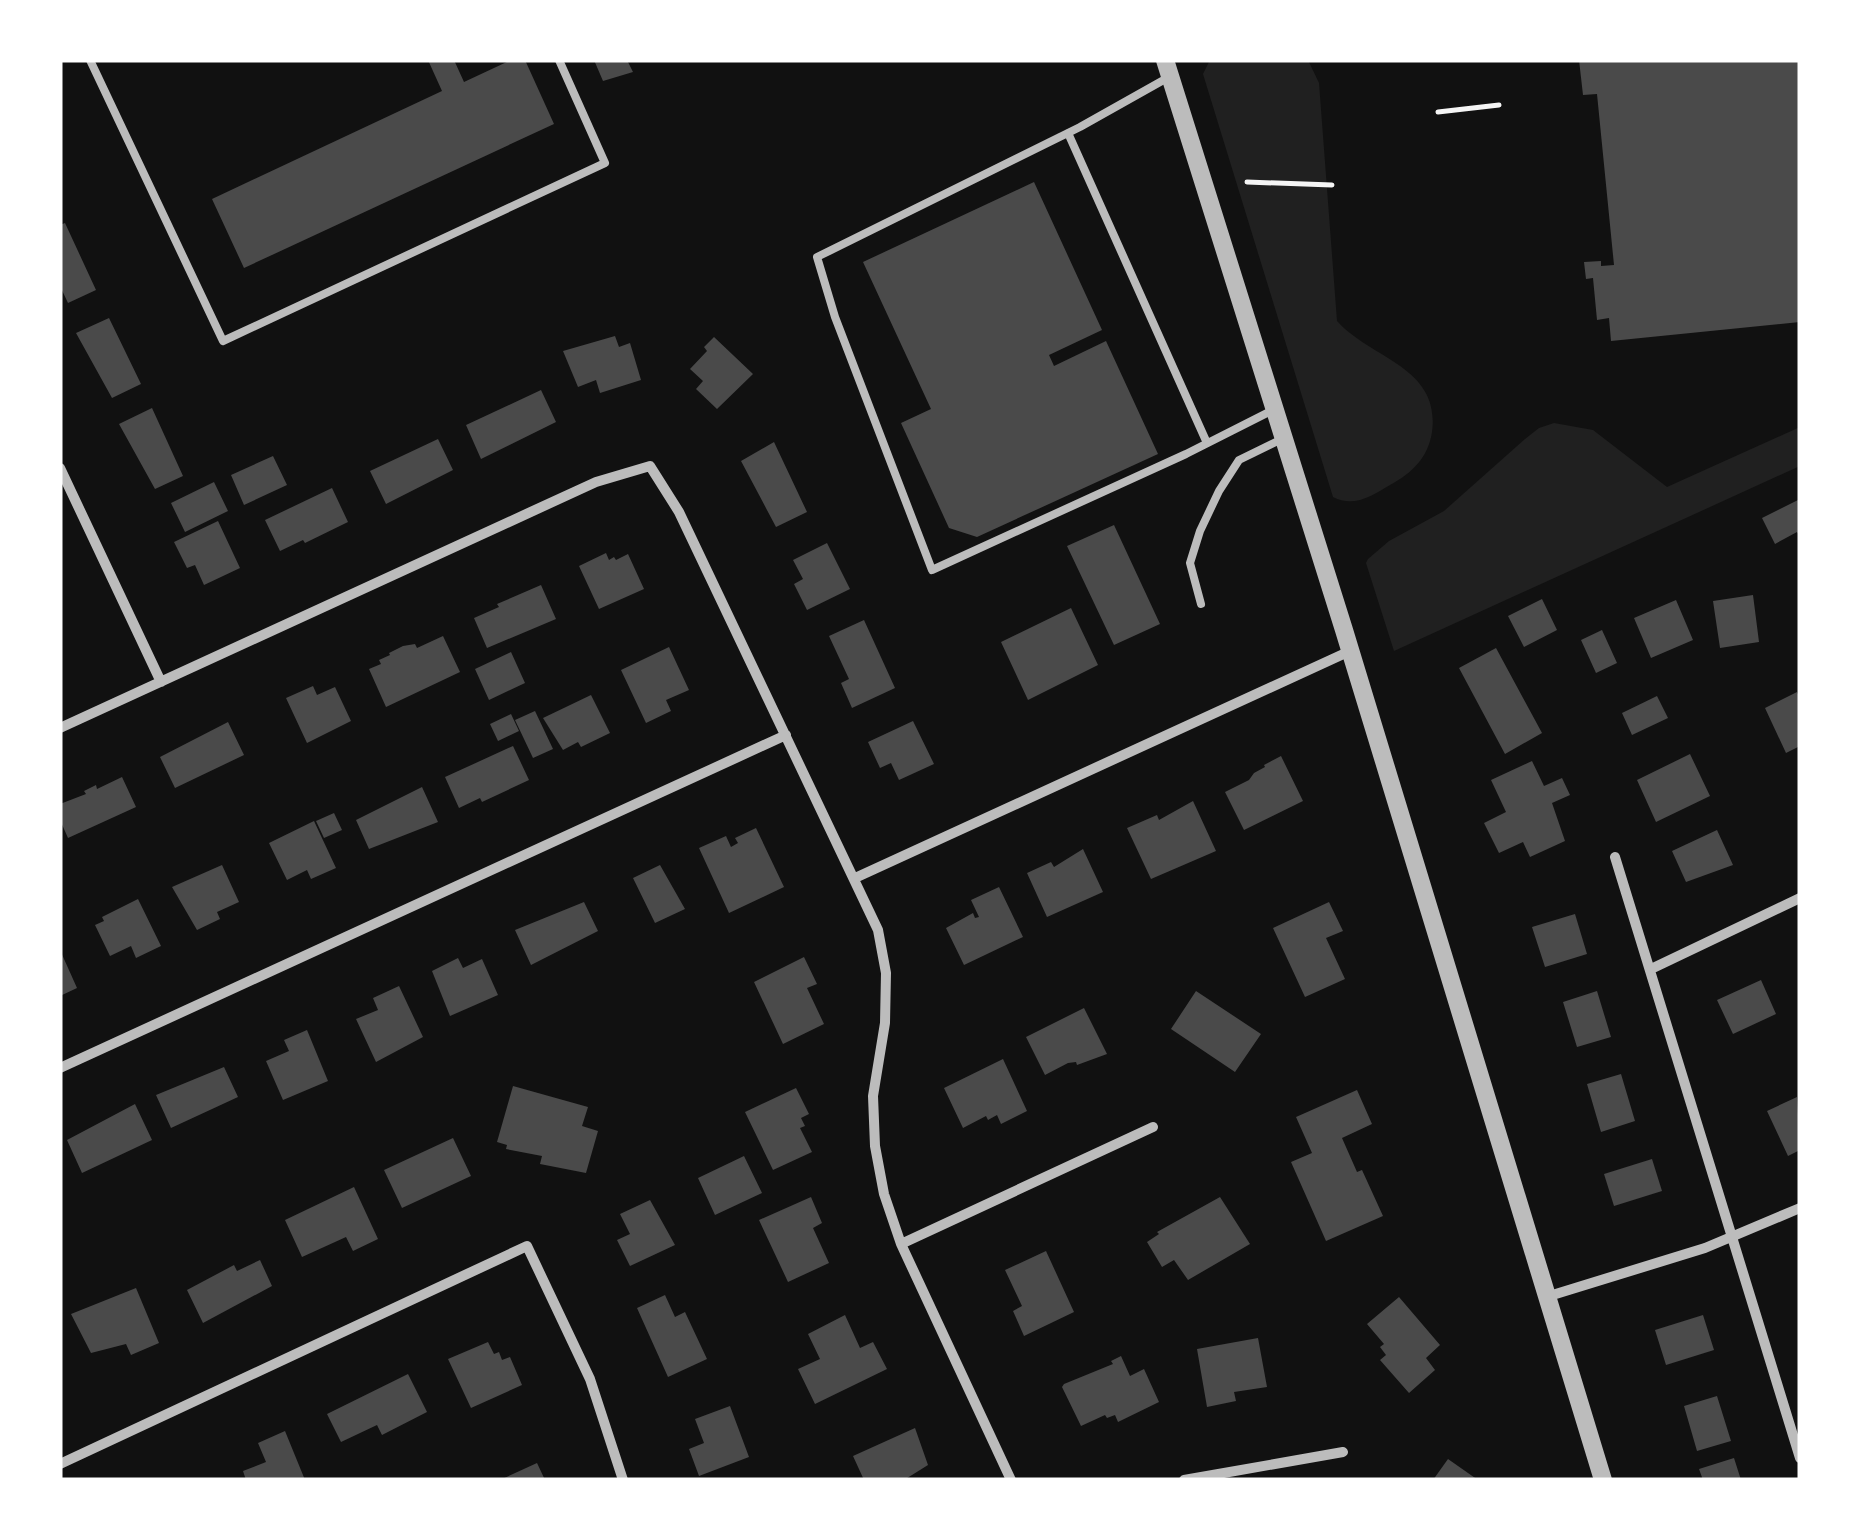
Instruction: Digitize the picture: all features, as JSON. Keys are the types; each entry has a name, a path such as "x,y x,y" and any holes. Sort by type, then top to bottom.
{"street":[{"path":"1167,68 1276,409 1603,1480"},
{"path":"60,728 596,482 650,466 679,512 878,930 886,973 874,1096 875,1146 884,1194 900,1244 1011,1480"},
{"path":"60,468 161,682"},
{"path":"855,878 1350,651"},
{"path":"60,1068 786,735"},
{"path":"1615,857 1800,1458"},
{"path":"1651,969 1800,898"},
{"path":"900,1244 1154,1126"},
{"path":"1546,1297 1733,1237 1800,1208"},
{"path":"60,1464 527,1246 590,1379 624,1480"},
{"path":"1184,1480 1343,1452"}],"lane":[{"path":"90,60 223,340 605,164 560,60"},
{"path":"1167,68 1068,133 817,257 836,317 932,570 1276,409"},
{"path":"1068,133 1207,443"},
{"path":"1202,604 1190,563 1219,491 1239,460 1284,438"}],"path":[{"path":"1438,112 1499,105"},
{"path":"1247,182 1332,184"}],"shaded area":[{"path":"1210,60 1308,60 1319,83 1337,321 1415,378 1432,410 1430,441 1418,464 1362,499 1333,497 1203,74"},
{"path":"1554,423 1593,430 1667,487 1800,427 1800,466 1394,651 1366,563 1368,559 1389,541 1444,511 1525,439"}],"building":[{"path":"428,60 454,60 464,82 511,60 525,60 554,124 244,268 212,199 442,91"},
{"path":"594,60 627,60 633,72 603,81"},
{"path":"1579,60 1800,60 1800,322 1611,341 1609,318 1597,320 1593,278 1586,279 1584,262 1614,265 1597,94 1583,95"},
{"path":"1034,182 1102,330 1049,355 1054,366 1106,341 1158,454 977,537 949,528 901,423 931,409 863,262"},
{"path":"65,223 96,290 68,303 60,286 60,225"},
{"path":"109,318 141,384 112,398 76,333"},
{"path":"615,336 619,347 630,343 641,380 600,393 596,380 578,387 563,351"},
{"path":"714,337 753,374 717,409 696,389 703,381 690,369"},
{"path":"541,390 556,422 481,459 466,425"},
{"path":"152,408 183,476 155,489 119,424"},
{"path":"438,439 453,470 386,504 370,471"},
{"path":"774,442 807,512 776,527 741,461"},
{"path":"273,456 287,485 244,505 231,475"},
{"path":"214,482 228,511 185,532 171,503"},
{"path":"332,488 348,522 280,551 265,520"},
{"path":"1800,499 1800,537 1797,532 1775,544 1762,518"},
{"path":"218,521 240,568 204,585 195,565 187,568 174,542"},
{"path":"1114,525 1160,624 1114,645 1067,546"},
{"path":"827,543 850,589 807,610 794,584 803,579 793,560"},
{"path":"606,553 609,560 628,554 644,589 599,609 579,566"},
{"path":"541,585 556,619 487,648 474,618"},
{"path":"1753,595 1759,642 1720,648 1713,601"},
{"path":"1542,599 1557,630 1524,647 1508,616"},
{"path":"1676,600 1693,640 1651,658 1634,618"},
{"path":"1071,608 1098,665 1028,700 1001,642"},
{"path":"864,620 895,688 852,708 841,683 849,679 829,636"},
{"path":"1602,630 1617,663 1596,673 1581,640"},
{"path":"443,636 460,672 386,707 369,669 403,646 415,644 417,648"},
{"path":"669,647 689,690 666,700 671,711 646,723 621,670"},
{"path":"1496,648 1542,733 1505,754 1459,668"},
{"path":"511,652 525,683 489,700 475,669"},
{"path":"313,686 317,695 335,687 351,721 307,743 286,698"},
{"path":"1797,692 1800,746 1786,753 1765,708"},
{"path":"591,695 610,733 581,747 578,742 563,750 543,718"},
{"path":"1657,696 1668,718 1632,735 1622,713"},
{"path":"535,711 553,749 533,758 515,720"},
{"path":"511,714 519,731 498,741 490,724"},
{"path":"913,721 934,764 899,780 891,763 880,768 868,742"},
{"path":"228,722 244,755 175,788 160,757"},
{"path":"513,746 529,780 459,808 445,777"},
{"path":"1690,754 1710,796 1656,822 1637,780"},
{"path":"1281,756 1303,801 1244,830 1225,792"},
{"path":"1532,761 1544,786 1562,778 1570,795 1552,803 1565,841 1530,857 1523,842 1499,853 1484,823 1506,812 1491,780"},
{"path":"122,777 136,807 68,838 60,820 60,804 86,794 84,791 96,785 97,789"},
{"path":"422,787 438,822 369,849 356,820"},
{"path":"1193,801 1216,851 1151,879 1127,828 1157,815 1159,820"},
{"path":"334,813 342,830 324,838 316,821"},
{"path":"314,821 336,868 311,879 307,870 287,880 269,843"},
{"path":"756,828 784,887 729,913 699,848 726,836 731,847 738,843 735,838"},
{"path":"1717,830 1733,865 1686,882 1672,851"},
{"path":"1083,849 1103,892 1047,917 1027,873 1051,862 1054,867"},
{"path":"222,865 239,902 217,912 220,919 197,930 172,887"},
{"path":"660,865 685,909 655,923 633,878"},
{"path":"999,887 1023,937 964,965 946,928 973,913 975,918 979,917 971,900"},
{"path":"138,899 161,946 136,958 131,946 110,956 95,925 104,921 102,917"},
{"path":"584,902 598,931 531,965 515,930"},
{"path":"1329,902 1343,931 1326,938 1345,979 1305,997 1273,928"},
{"path":"1575,914 1587,954 1545,967 1532,927"},
{"path":"60,950 77,988 60,996"},
{"path":"804,957 817,984 807,988 824,1024 783,1044 754,982"},
{"path":"458,958 463,968 482,959 498,995 450,1016 432,971"},
{"path":"1761,980 1776,1014 1733,1034 1717,1000"},
{"path":"399,986 423,1037 376,1062 356,1019 378,1010 373,998"},
{"path":"1196,991 1261,1034 1235,1072 1171,1029"},
{"path":"1597,991 1611,1037 1577,1047 1563,1002"},
{"path":"1084,1008 1107,1054 1077,1065 1068,1063 1045,1075 1026,1037"},
{"path":"307,1030 328,1081 283,1100 266,1061 289,1051 284,1040"},
{"path":"1003,1059 1027,1111 1001,1124 997,1115 988,1120 986,1116 963,1128 944,1088"},
{"path":"224,1067 238,1097 171,1128 156,1095"},
{"path":"1621,1074 1635,1121 1601,1132 1587,1084"},
{"path":"513,1086 588,1107 582,1126 598,1131 586,1173 540,1164 542,1156 506,1149 507,1145 497,1142"},
{"path":"796,1088 809,1114 801,1118 805,1126 800,1128 812,1152 773,1170 745,1112"},
{"path":"1357,1090 1372,1124 1342,1138 1383,1216 1326,1241 1291,1162 1312,1153 1296,1117"},
{"path":"1797,1097 1800,1150 1788,1156 1767,1111"},
{"path":"135,1104 152,1140 82,1173 67,1140"},
{"path":"453,1138 471,1176 402,1208 384,1170"},
{"path":"744,1156 762,1193 715,1215 698,1178"},
{"path":"1652,1159 1662,1191 1614,1206 1604,1174"},
{"path":"354,1187 378,1239 353,1251 346,1237 302,1257 285,1220"},
{"path":"811,1197 822,1223 813,1228 829,1263 788,1282 759,1220"},
{"path":"1220,1197 1250,1244 1188,1280 1174,1260 1162,1267 1147,1242 1157,1232"},
{"path":"650,1200 675,1245 630,1266 617,1240 630,1234 620,1214"},
{"path":"1046,1251 1074,1312 1024,1336 1013,1311 1022,1306 1005,1270"},
{"path":"260,1260 272,1286 203,1323 187,1290 234,1265 237,1271"},
{"path":"136,1288 159,1343 131,1355 126,1344 91,1353 71,1314"},
{"path":"665,1295 675,1317 685,1312 707,1359 668,1377 637,1308"},
{"path":"1399,1297 1440,1345 1426,1358 1435,1370 1409,1393 1380,1360 1386,1355 1380,1347 1384,1344 1367,1324"},
{"path":"845,1315 860,1348 873,1342 887,1369 815,1404 798,1369 820,1359 808,1334"},
{"path":"1703,1315 1714,1350 1666,1365 1655,1330"},
{"path":"1258,1338 1267,1387 1234,1392 1236,1401 1207,1407 1197,1349"},
{"path":"488,1342 502,1360 510,1357 522,1385 471,1408 448,1359"},
{"path":"1121,1356 1130,1376 1144,1369 1159,1402 1118,1422 1115,1415 1105,1415 1081,1426 1062,1387 1113,1364 1111,1361"},
{"path":"408,1374 427,1412 382,1435 377,1425 341,1442 327,1414"},
{"path":"1717,1396 1731,1441 1697,1451 1684,1406"},
{"path":"730,1406 749,1457 699,1476 689,1449 704,1443 695,1419"},
{"path":"915,1428 928,1465 904,1480 864,1480 853,1456"},
{"path":"285,1431 305,1480 246,1480 243,1471 266,1462 258,1443"},
{"path":"1734,1458 1741,1480 1703,1480 1699,1469"},
{"path":"1448,1459 1478,1480 1433,1480"},
{"path":"537,1463 545,1480 500,1480"}]}
